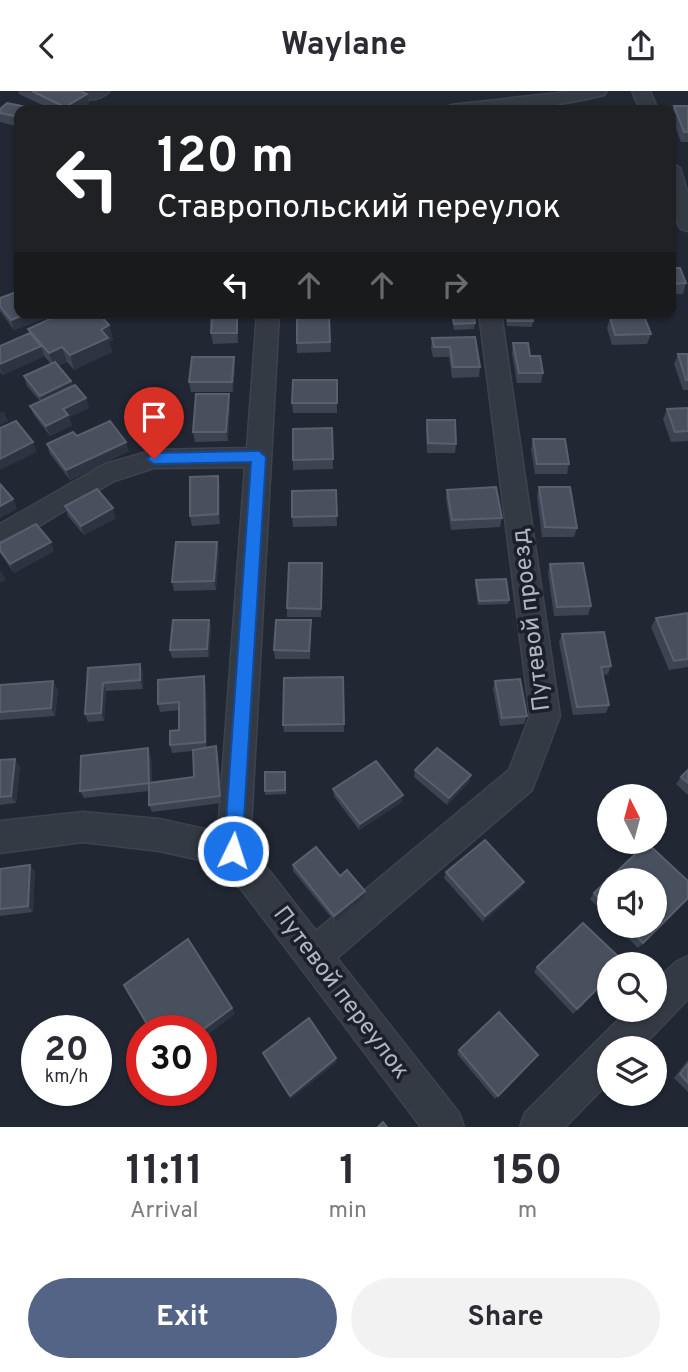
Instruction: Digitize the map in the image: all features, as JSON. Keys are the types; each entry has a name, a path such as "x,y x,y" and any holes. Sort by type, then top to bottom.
{"street":[{"path":"77,91 87,95 101,91"},
{"path":"503,105 573,97 598,91"},
{"path":"676,187 688,225"},
{"path":"0,837 83,827 159,835 233,851 268,319"},
{"name":"Путевой проезд","path":"314,955 521,780 545,716 491,319"},
{"path":"0,537 105,474 154,459 259,457"},
{"name":"Путевой переулок","path":"233,851 445,1127"},
{"path":"667,996 688,974"},
{"path":"628,1036 641,1022"},
{"path":"539,1127 597,1067"}],"building":[{"path":"32,91 80,91 87,94 68,105 61,105"},
{"path":"7,103 17,105 14,105 14,116 0,113 0,109"},
{"path":"676,106 688,106 688,132 684,132"},
{"path":"676,268 680,268 686,283 676,284"},
{"path":"14,293 14,319 11,320 0,306 0,298"},
{"path":"50,319 104,319 109,325 101,330 108,338 70,355 62,347 49,353 28,329"},
{"path":"212,319 237,319 237,333 211,333"},
{"path":"297,319 329,319 330,342 297,343"},
{"path":"453,319 474,319 475,323 454,324"},
{"path":"508,319 533,321 508,321"},
{"path":"611,319 645,319 651,334 615,335"},
{"path":"30,333 41,346 0,364 0,346"},
{"path":"475,337 480,367 453,367 450,347 434,347 432,338"},
{"path":"513,343 528,343 530,356 540,356 543,373 519,373"},
{"path":"678,354 688,354 688,380 686,380"},
{"path":"192,357 234,357 232,382 189,382"},
{"path":"55,362 71,381 40,396 24,376"},
{"path":"293,380 337,380 337,403 292,403"},
{"path":"75,385 86,398 63,409 68,415 46,426 30,406"},
{"path":"196,394 229,394 226,432 193,432"},
{"path":"688,408 688,431 675,432 667,409"},
{"path":"427,420 455,420 456,444 428,443"},
{"path":"16,421 33,442 0,459 0,428"},
{"path":"110,421 126,442 66,470 47,444 73,432 77,436"},
{"path":"332,428 333,459 293,460 293,429"},
{"path":"533,439 565,439 569,464 537,464"},
{"path":"218,476 218,514 190,516 190,477"},
{"path":"0,484 13,499 0,506"},
{"path":"496,487 502,518 452,520 447,490"},
{"path":"539,487 570,487 577,528 545,527"},
{"path":"97,489 113,508 81,526 65,506"},
{"path":"336,490 337,516 292,517 292,491"},
{"path":"36,524 51,542 10,564 0,550 0,543"},
{"path":"176,542 217,542 214,581 172,582"},
{"path":"289,563 322,563 321,609 287,608"},
{"path":"583,563 591,606 557,607 550,564"},
{"path":"506,579 509,600 479,601 476,580"},
{"path":"688,613 688,659 674,661 656,618"},
{"path":"173,620 209,620 207,649 170,650"},
{"path":"276,620 311,620 309,651 274,650"},
{"path":"604,632 611,666 601,667 609,705 577,707 562,634"},
{"path":"140,664 140,680 103,683 101,713 85,714 88,668"},
{"path":"204,676 205,742 170,745 170,731 179,730 179,702 158,704 158,680"},
{"path":"343,677 344,724 283,725 284,678"},
{"path":"520,679 527,716 502,718 495,681"},
{"path":"53,681 51,708 0,712 0,685"},
{"path":"216,746 220,796 149,805 149,783 194,777 193,750"},
{"path":"148,748 149,783 80,791 81,756"},
{"path":"437,748 471,775 449,798 415,770"},
{"path":"15,759 11,796 0,797 0,760"},
{"path":"376,761 403,795 360,824 333,789"},
{"path":"688,770 688,783 681,777"},
{"path":"265,772 285,772 285,790 265,791"},
{"path":"485,840 524,882 485,916 446,872"},
{"path":"316,847 340,876 347,870 365,891 334,916 293,865"},
{"path":"635,854 659,854 688,881 688,898 667,919 667,868 620,868"},
{"path":"30,865 28,906 0,909 0,869"},
{"path":"583,923 613,952 597,952 597,989 577,1009 537,967"},
{"path":"188,939 232,1008 217,1019 217,1015 142,1015 124,985"},
{"path":"499,1012 538,1055 498,1096 459,1050"},
{"path":"309,1018 336,1058 290,1096 263,1053"},
{"path":"688,1064 688,1083 680,1074"}],"route":[{"path":"154,459 259,457 233,851"}]}
